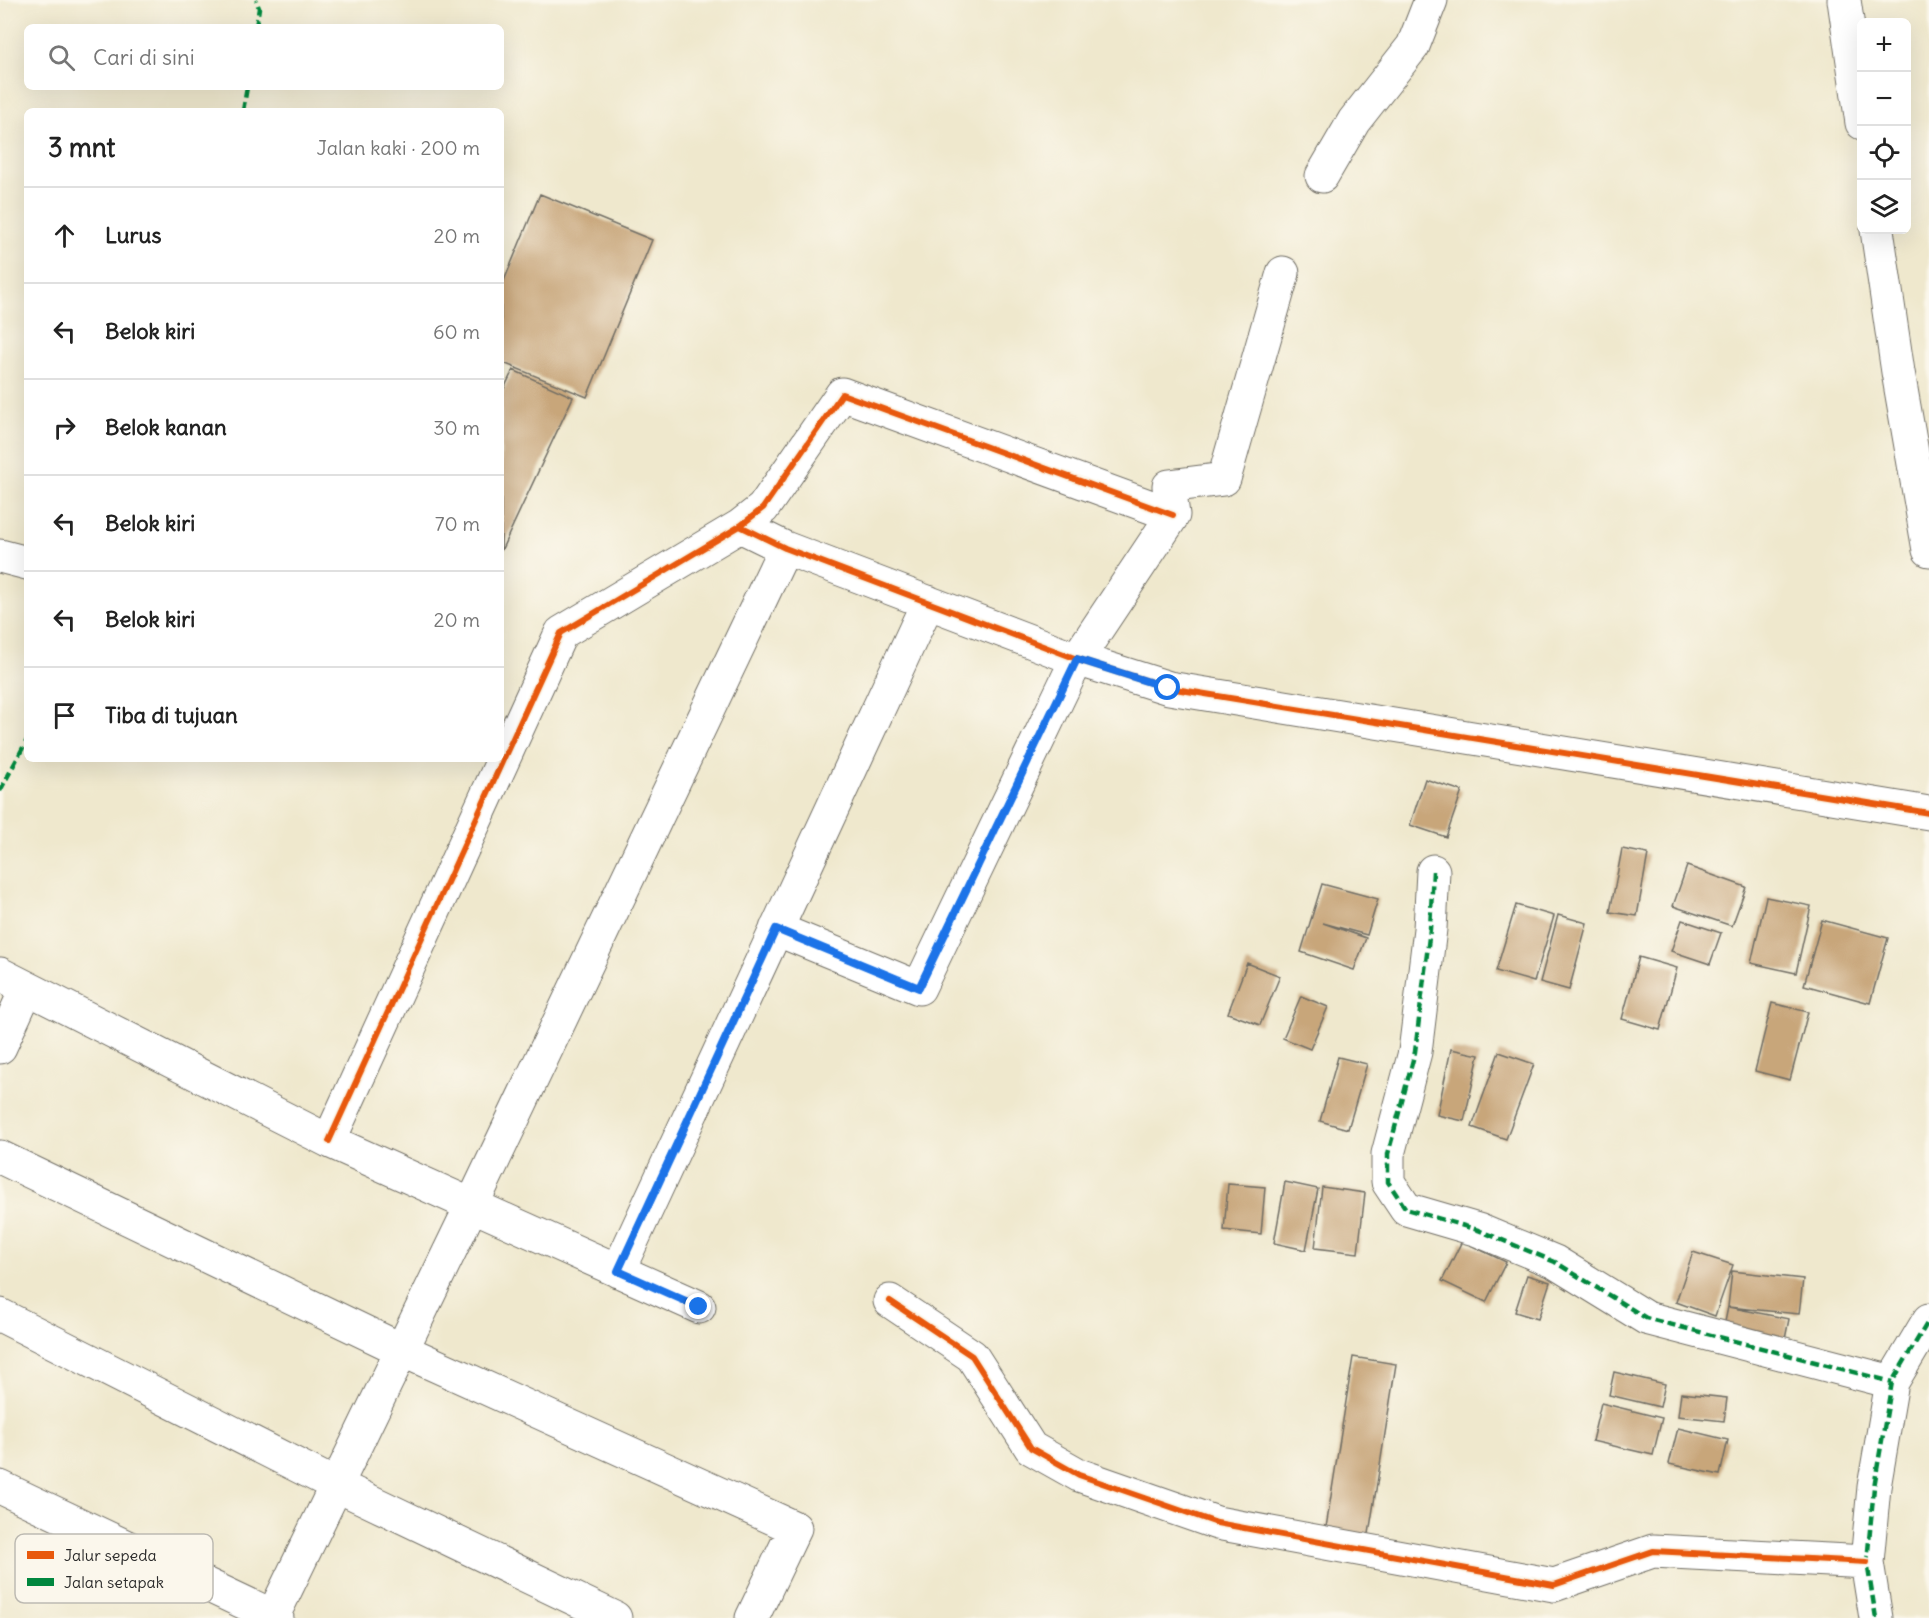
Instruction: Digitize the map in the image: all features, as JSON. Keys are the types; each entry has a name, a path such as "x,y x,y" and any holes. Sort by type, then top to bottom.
{"street":[{"path":"1322,176 1354,121 1413,46 1431,0"},
{"path":"1844,0 1857,89"},
{"path":"1878,234 1898,372 1929,550"},
{"path":"776,929 919,988 1077,659 1173,515 1169,486 1224,479 1283,273"},
{"path":"504,758 561,633 740,525 763,508 842,394 1173,515"},
{"path":"740,525 784,548 1077,659 1168,688 1929,813"},
{"path":"213,1588 274,1617 784,548"},
{"path":"0,556 24,562"},
{"path":"618,1271 928,602"},
{"path":"329,1141 502,762"},
{"path":"1433,871 1430,929 1415,1052 1388,1154 1388,1182 1406,1209 1478,1230 1555,1262 1646,1318 1892,1382"},
{"path":"0,1047 14,981 329,1141 699,1307"},
{"path":"0,1157 402,1350 795,1528 752,1618"},
{"path":"890,1301 972,1356 1031,1448 1079,1475 1217,1523 1554,1585 1653,1551 1867,1562"},
{"path":"0,1315 336,1485 615,1618"},
{"path":"1876,1618 1867,1562 1874,1487 1892,1382 1929,1320"},
{"path":"0,1487 99,1534"}],"building":[{"path":"540,194 652,240 587,397 504,363 504,281"},
{"path":"513,370 573,397 504,545 504,389"},
{"path":"1425,779 1462,791 1446,837 1410,825"},
{"path":"1622,849 1648,854 1637,916 1610,912"},
{"path":"1687,866 1746,887 1732,926 1673,906"},
{"path":"1322,884 1378,899 1367,935 1323,923 1366,938 1354,970 1301,952"},
{"path":"1766,897 1811,906 1796,973 1751,963"},
{"path":"1516,905 1554,916 1534,982 1496,971"},
{"path":"1558,915 1587,923 1569,990 1540,982"},
{"path":"1682,920 1721,933 1710,964 1671,951"},
{"path":"1822,920 1888,938 1870,1003 1804,985"},
{"path":"1639,957 1677,968 1660,1030 1622,1019"},
{"path":"1247,963 1280,976 1260,1025 1228,1013"},
{"path":"1301,996 1328,1007 1310,1049 1283,1038"},
{"path":"1772,1003 1808,1012 1790,1080 1755,1071"},
{"path":"1451,1049 1479,1055 1464,1121 1437,1115"},
{"path":"1499,1052 1534,1064 1506,1139 1472,1127"},
{"path":"1338,1057 1367,1064 1348,1129 1320,1121"},
{"path":"1285,1182 1318,1189 1306,1250 1274,1243"},
{"path":"1228,1184 1265,1187 1261,1234 1224,1230"},
{"path":"1322,1187 1365,1193 1358,1253 1315,1248"},
{"path":"1462,1241 1506,1262 1486,1302 1442,1281"},
{"path":"1693,1252 1733,1265 1715,1316 1676,1302"},
{"path":"1732,1271 1803,1279 1799,1314 1728,1307"},
{"path":"1527,1275 1550,1282 1538,1319 1515,1312"},
{"path":"1728,1307 1789,1319 1785,1339 1724,1327"},
{"path":"1353,1357 1396,1364 1368,1540 1325,1534"},
{"path":"1614,1372 1665,1384 1660,1407 1609,1395"},
{"path":"1681,1393 1727,1398 1724,1421 1678,1416"},
{"path":"1601,1403 1662,1418 1653,1455 1592,1441"},
{"path":"1678,1428 1728,1440 1720,1475 1669,1464"}],"marked path":[{"path":"256,0 259,8 256,24"},
{"path":"244,108 246,90"},
{"path":"0,791 24,746"},
{"path":"1433,871 1430,929 1415,1052 1388,1154 1388,1182 1406,1209 1478,1230 1555,1262 1646,1318 1892,1382"},
{"path":"1876,1618 1867,1562 1874,1487 1892,1382 1929,1320"}],"cycle path":[{"path":"504,758 561,633 740,526 763,508 842,394 1173,515"},
{"path":"740,526 785,548 1077,659 1169,688 1929,813"},
{"path":"329,1141 502,762"},
{"path":"890,1301 972,1356 1031,1448 1079,1475 1217,1523 1554,1585 1653,1551 1867,1562"}],"route":[{"path":"699,1307 618,1271 776,929 919,988 1077,659 1168,688"}]}
